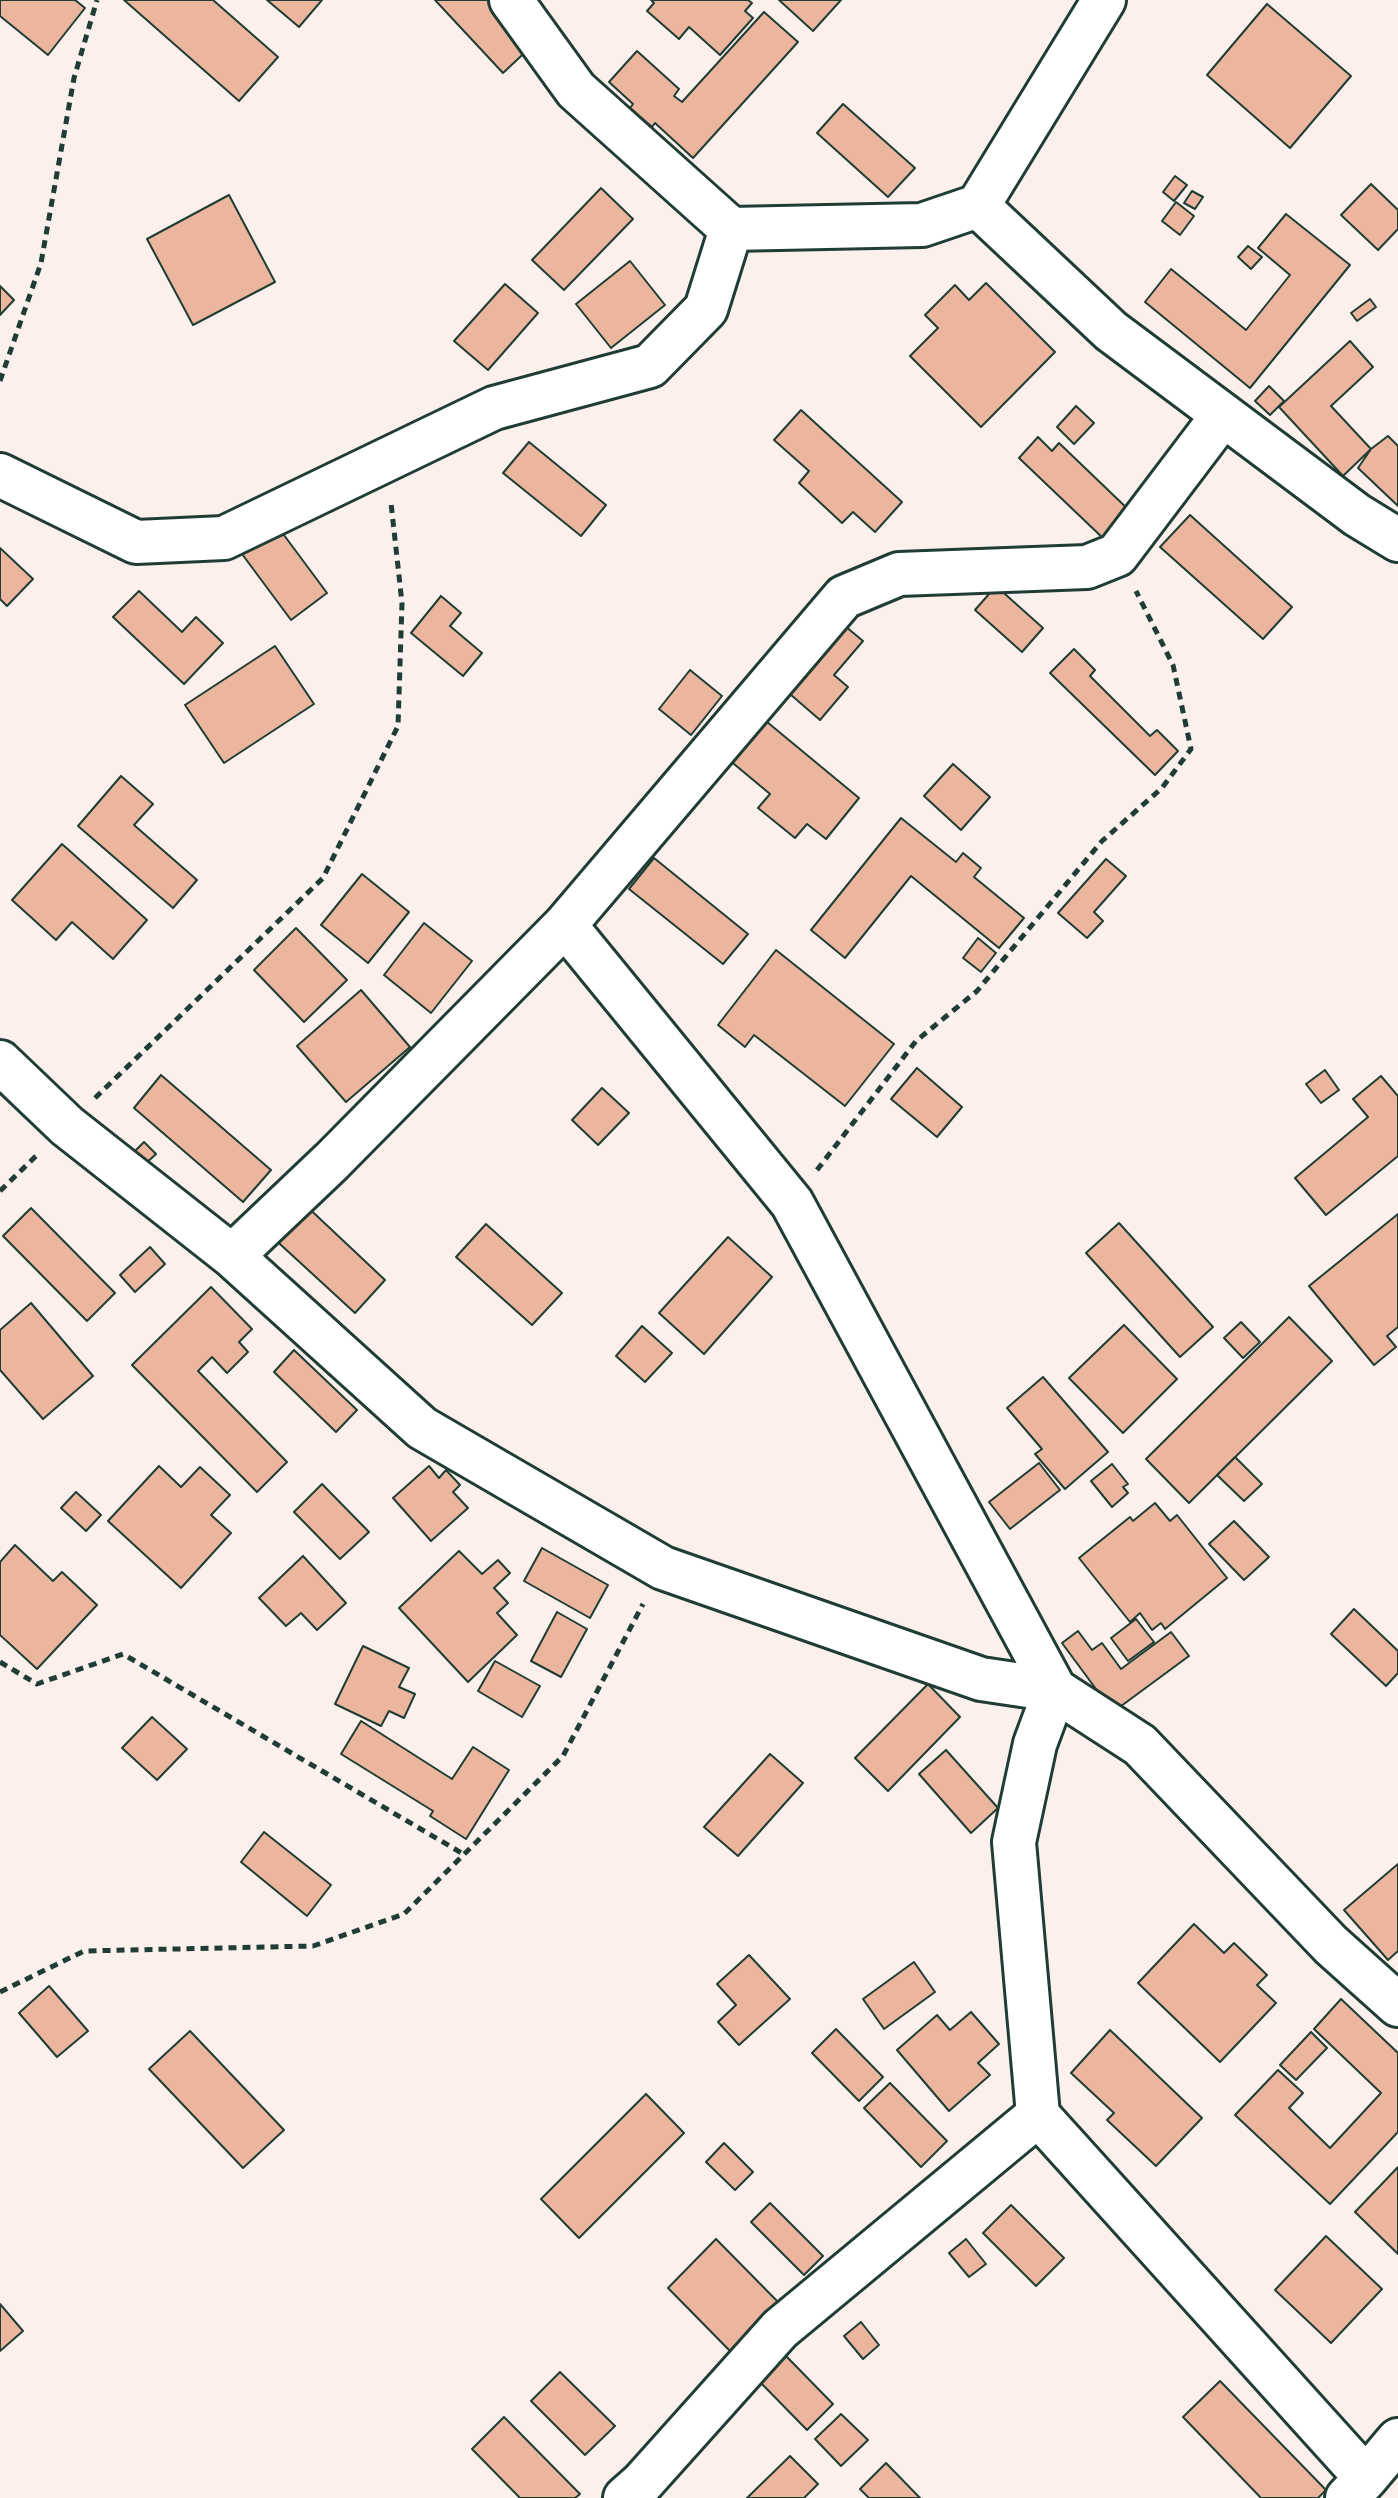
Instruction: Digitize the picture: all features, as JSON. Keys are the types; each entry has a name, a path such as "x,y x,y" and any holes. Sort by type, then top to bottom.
{"street":[{"path":"511,0 576,90 731,229 922,225 978,206 1104,0"},
{"path":"978,206 1111,331 1357,515 1398,540"},
{"path":"0,475 136,542 224,538 494,408 650,366 706,309 731,229"},
{"path":"232,1256 332,1161 565,925 844,597 899,574 1087,567 1117,555 1223,415"},
{"path":"565,925 792,1203 1055,1690 1035,1744 1014,1842 1038,2115 1356,2488 1398,2440"},
{"path":"0,1062 67,1126 232,1256 422,1428 663,1568 981,1679 1055,1690 1140,1745 1331,1945 1398,2005"},
{"path":"641,2493 780,2329 1038,2115"}],"path":[{"path":"0,381 41,263 74,78 97,0"},
{"path":"0,1191 323,878 398,726 402,603 386,458"},
{"path":"792,1203 916,1041 977,991 1102,841 1162,788 1191,749 1173,665 1117,555"},
{"path":"0,1992 84,1951 313,1946 404,1914 563,1756 663,1568"},
{"path":"0,1662 37,1684 123,1654 465,1855"}],"building":[{"path":"0,0 75,0 85,8 48,55 0,16"},
{"path":"124,0 213,0 278,57 239,101"},
{"path":"267,0 322,0 299,27"},
{"path":"435,0 496,0 536,42 503,73"},
{"path":"651,0 748,0 752,3 745,11 753,18 720,55 689,27 679,39 647,11 654,3"},
{"path":"779,0 841,0 813,31"},
{"path":"1267,4 1351,76 1290,148 1207,75"},
{"path":"764,12 798,42 693,158 655,123 652,127 630,108 633,104 609,82 637,51 679,89 674,96 682,102"},
{"path":"843,104 915,168 888,197 817,133"},
{"path":"1175,176 1187,185 1174,201 1163,192"},
{"path":"1371,184 1398,210 1398,229 1378,250 1341,215"},
{"path":"601,188 633,219 564,290 532,260"},
{"path":"1192,191 1203,197 1195,209 1184,203"},
{"path":"229,195 275,282 193,325 147,239"},
{"path":"1176,202 1194,216 1180,235 1162,221"},
{"path":"1286,214 1350,265 1250,388 1145,302 1171,269 1246,330 1290,275 1258,248"},
{"path":"1248,246 1262,257 1251,269 1238,257"},
{"path":"630,261 665,305 611,348 576,304"},
{"path":"986,283 1055,352 981,427 910,356 938,328 925,315 955,285 969,300"},
{"path":"505,284 538,313 488,370 454,341"},
{"path":"0,286 14,300 0,315"},
{"path":"1370,299 1376,307 1357,321 1351,313"},
{"path":"1350,341 1373,367 1331,406 1371,449 1343,476 1279,407"},
{"path":"1269,386 1284,401 1270,415 1255,401"},
{"path":"1076,406 1094,423 1074,444 1057,427"},
{"path":"801,410 902,502 875,532 853,512 842,523 799,483 809,471 774,440"},
{"path":"1388,436 1398,446 1398,506 1358,468 1371,449"},
{"path":"1038,437 1052,451 1059,443 1132,513 1106,541 1019,458"},
{"path":"529,442 606,505 581,536 503,473"},
{"path":"1190,515 1292,607 1263,639 1160,547"},
{"path":"278,527 327,593 291,620 242,554"},
{"path":"0,548 33,579 7,606 0,599"},
{"path":"996,586 1043,628 1022,652 975,610"},
{"path":"139,591 182,632 196,617 223,643 184,684 113,617"},
{"path":"441,596 461,613 450,626 482,653 463,676 411,633"},
{"path":"839,621 863,641 834,675 848,687 820,720 783,688"},
{"path":"275,646 314,704 224,763 185,705"},
{"path":"1074,649 1095,670 1090,676 1150,736 1157,730 1178,751 1155,775 1050,673"},
{"path":"690,670 722,696 691,735 659,709"},
{"path":"755,712 859,798 826,839 807,824 795,838 758,808 770,794 722,754"},
{"path":"953,764 990,797 961,830 924,796"},
{"path":"121,776 153,804 134,825 197,880 173,908 78,826"},
{"path":"901,818 956,862 963,853 981,868 974,877 1024,918 999,948 911,876 845,958 811,930"},
{"path":"62,844 147,920 113,959 72,922 56,940 12,900"},
{"path":"654,858 748,934 723,964 629,889"},
{"path":"1106,859 1126,876 1094,912 1103,921 1087,938 1058,913"},
{"path":"362,874 409,912 368,963 321,925"},
{"path":"424,923 472,961 431,1013 384,975"},
{"path":"296,928 347,980 304,1022 254,970"},
{"path":"978,938 996,953 981,972 963,958"},
{"path":"776,950 894,1044 845,1106 754,1035 745,1047 718,1025"},
{"path":"361,990 410,1047 346,1102 297,1046"},
{"path":"917,1068 962,1107 937,1137 891,1099"},
{"path":"1325,1070 1339,1090 1321,1103 1306,1084"},
{"path":"161,1075 271,1170 243,1202 134,1108"},
{"path":"1381,1076 1398,1096 1398,1156 1326,1215 1295,1178 1368,1117 1353,1099"},
{"path":"602,1088 629,1113 598,1145 572,1120"},
{"path":"144,1142 156,1154 143,1166 131,1155"},
{"path":"300,1200 385,1280 355,1313 269,1234"},
{"path":"31,1208 115,1293 87,1321 3,1236"},
{"path":"1398,1214 1398,1327 1387,1336 1396,1347 1374,1365 1309,1286"},
{"path":"1119,1223 1213,1327 1180,1357 1086,1253"},
{"path":"486,1224 562,1293 532,1325 456,1257"},
{"path":"728,1237 772,1277 704,1354 659,1313"},
{"path":"150,1247 165,1264 135,1292 120,1275"},
{"path":"211,1287 252,1329 239,1342 248,1352 227,1373 212,1357 198,1371 287,1462 257,1492 132,1365"},
{"path":"31,1303 93,1376 43,1419 0,1370 0,1330"},
{"path":"1289,1317 1332,1361 1189,1503 1146,1459"},
{"path":"1241,1322 1260,1342 1243,1358 1224,1338"},
{"path":"1124,1325 1177,1379 1123,1433 1069,1378"},
{"path":"642,1326 672,1353 645,1382 616,1356"},
{"path":"294,1350 357,1410 336,1432 274,1372"},
{"path":"1043,1377 1108,1452 1065,1489 1035,1454 1042,1449 1007,1408"},
{"path":"1235,1457 1262,1484 1244,1501 1217,1475"},
{"path":"1039,1463 1060,1490 1010,1529 989,1502"},
{"path":"1112,1464 1128,1484 1123,1487 1128,1493 1112,1507 1091,1481"},
{"path":"159,1466 181,1487 200,1467 230,1495 211,1515 231,1533 181,1588 108,1521"},
{"path":"429,1466 439,1478 446,1470 460,1485 453,1492 468,1508 431,1541 393,1498"},
{"path":"322,1484 369,1532 340,1559 294,1512"},
{"path":"76,1492 101,1515 86,1531 61,1508"},
{"path":"1155,1503 1170,1521 1177,1515 1227,1578 1165,1629 1161,1623 1152,1630 1140,1613 1130,1622 1079,1558 1130,1517 1133,1521"},
{"path":"1234,1521 1269,1557 1244,1580 1209,1544"},
{"path":"15,1545 53,1581 62,1572 97,1605 37,1669 0,1635 0,1562"},
{"path":"542,1548 608,1585 590,1618 524,1581"},
{"path":"459,1551 482,1574 498,1560 510,1573 494,1588 508,1603 497,1613 517,1635 468,1682 399,1608"},
{"path":"303,1556 346,1603 317,1630 301,1613 286,1626 259,1598"},
{"path":"1354,1609 1398,1651 1398,1673 1386,1686 1331,1634"},
{"path":"557,1612 587,1629 561,1677 531,1661"},
{"path":"1136,1619 1154,1642 1128,1661 1111,1638"},
{"path":"1078,1631 1092,1650 1102,1643 1121,1669 1171,1632 1189,1656 1113,1712 1062,1643"},
{"path":"363,1646 409,1668 399,1687 415,1694 404,1718 389,1711 381,1726 335,1704"},
{"path":"495,1661 540,1686 522,1717 478,1691"},
{"path":"928,1684 960,1717 888,1791 855,1758"},
{"path":"152,1717 187,1749 157,1780 122,1748"},
{"path":"361,1721 452,1779 473,1747 509,1770 466,1839 430,1816 433,1811 341,1754"},
{"path":"946,1750 998,1808 971,1833 919,1774"},
{"path":"770,1754 803,1783 738,1856 704,1827"},
{"path":"264,1832 331,1885 307,1916 241,1862"},
{"path":"1398,1864 1398,1951 1388,1960 1344,1910"},
{"path":"1194,1924 1224,1953 1234,1943 1267,1975 1257,1985 1276,2003 1220,2062 1138,1983"},
{"path":"749,1955 790,1999 739,2045 718,2022 736,2005 717,1984"},
{"path":"914,1962 935,1992 884,2029 863,1999"},
{"path":"49,1986 88,2031 57,2057 19,2013"},
{"path":"1341,1999 1398,2053 1398,2132 1330,2204 1235,2115 1278,2070 1303,2093 1289,2108 1330,2148 1381,2093 1314,2029"},
{"path":"971,2012 999,2044 978,2063 990,2075 949,2111 897,2050 937,2015 950,2030"},
{"path":"836,2029 883,2077 859,2101 812,2053"},
{"path":"1110,2030 1202,2118 1156,2166 1107,2120 1114,2113 1071,2073"},
{"path":"190,2031 284,2130 243,2168 149,2069"},
{"path":"1311,2032 1327,2048 1296,2080 1280,2065"},
{"path":"890,2083 947,2141 921,2167 864,2108"},
{"path":"646,2094 684,2133 579,2238 541,2199"},
{"path":"724,2143 753,2172 735,2190 706,2162"},
{"path":"1398,2167 1398,2254 1355,2212"},
{"path":"770,2203 823,2256 804,2275 751,2222"},
{"path":"1011,2205 1064,2258 1036,2286 983,2233"},
{"path":"1326,2236 1382,2289 1331,2343 1275,2290"},
{"path":"716,2239 781,2305 732,2353 668,2288"},
{"path":"966,2239 986,2264 969,2277 949,2253"},
{"path":"0,2304 23,2331 0,2351"},
{"path":"861,2322 879,2345 863,2359 844,2336"},
{"path":"786,2356 833,2404 807,2430 760,2382"},
{"path":"560,2372 615,2426 585,2455 531,2401"},
{"path":"1220,2381 1326,2490 1318,2498 1261,2498 1183,2417"},
{"path":"841,2414 868,2440 841,2466 815,2439"},
{"path":"504,2417 580,2494 575,2498 520,2498 472,2449"},
{"path":"790,2456 818,2484 804,2498 747,2498"},
{"path":"886,2463 920,2498 869,2498 860,2489"}]}
